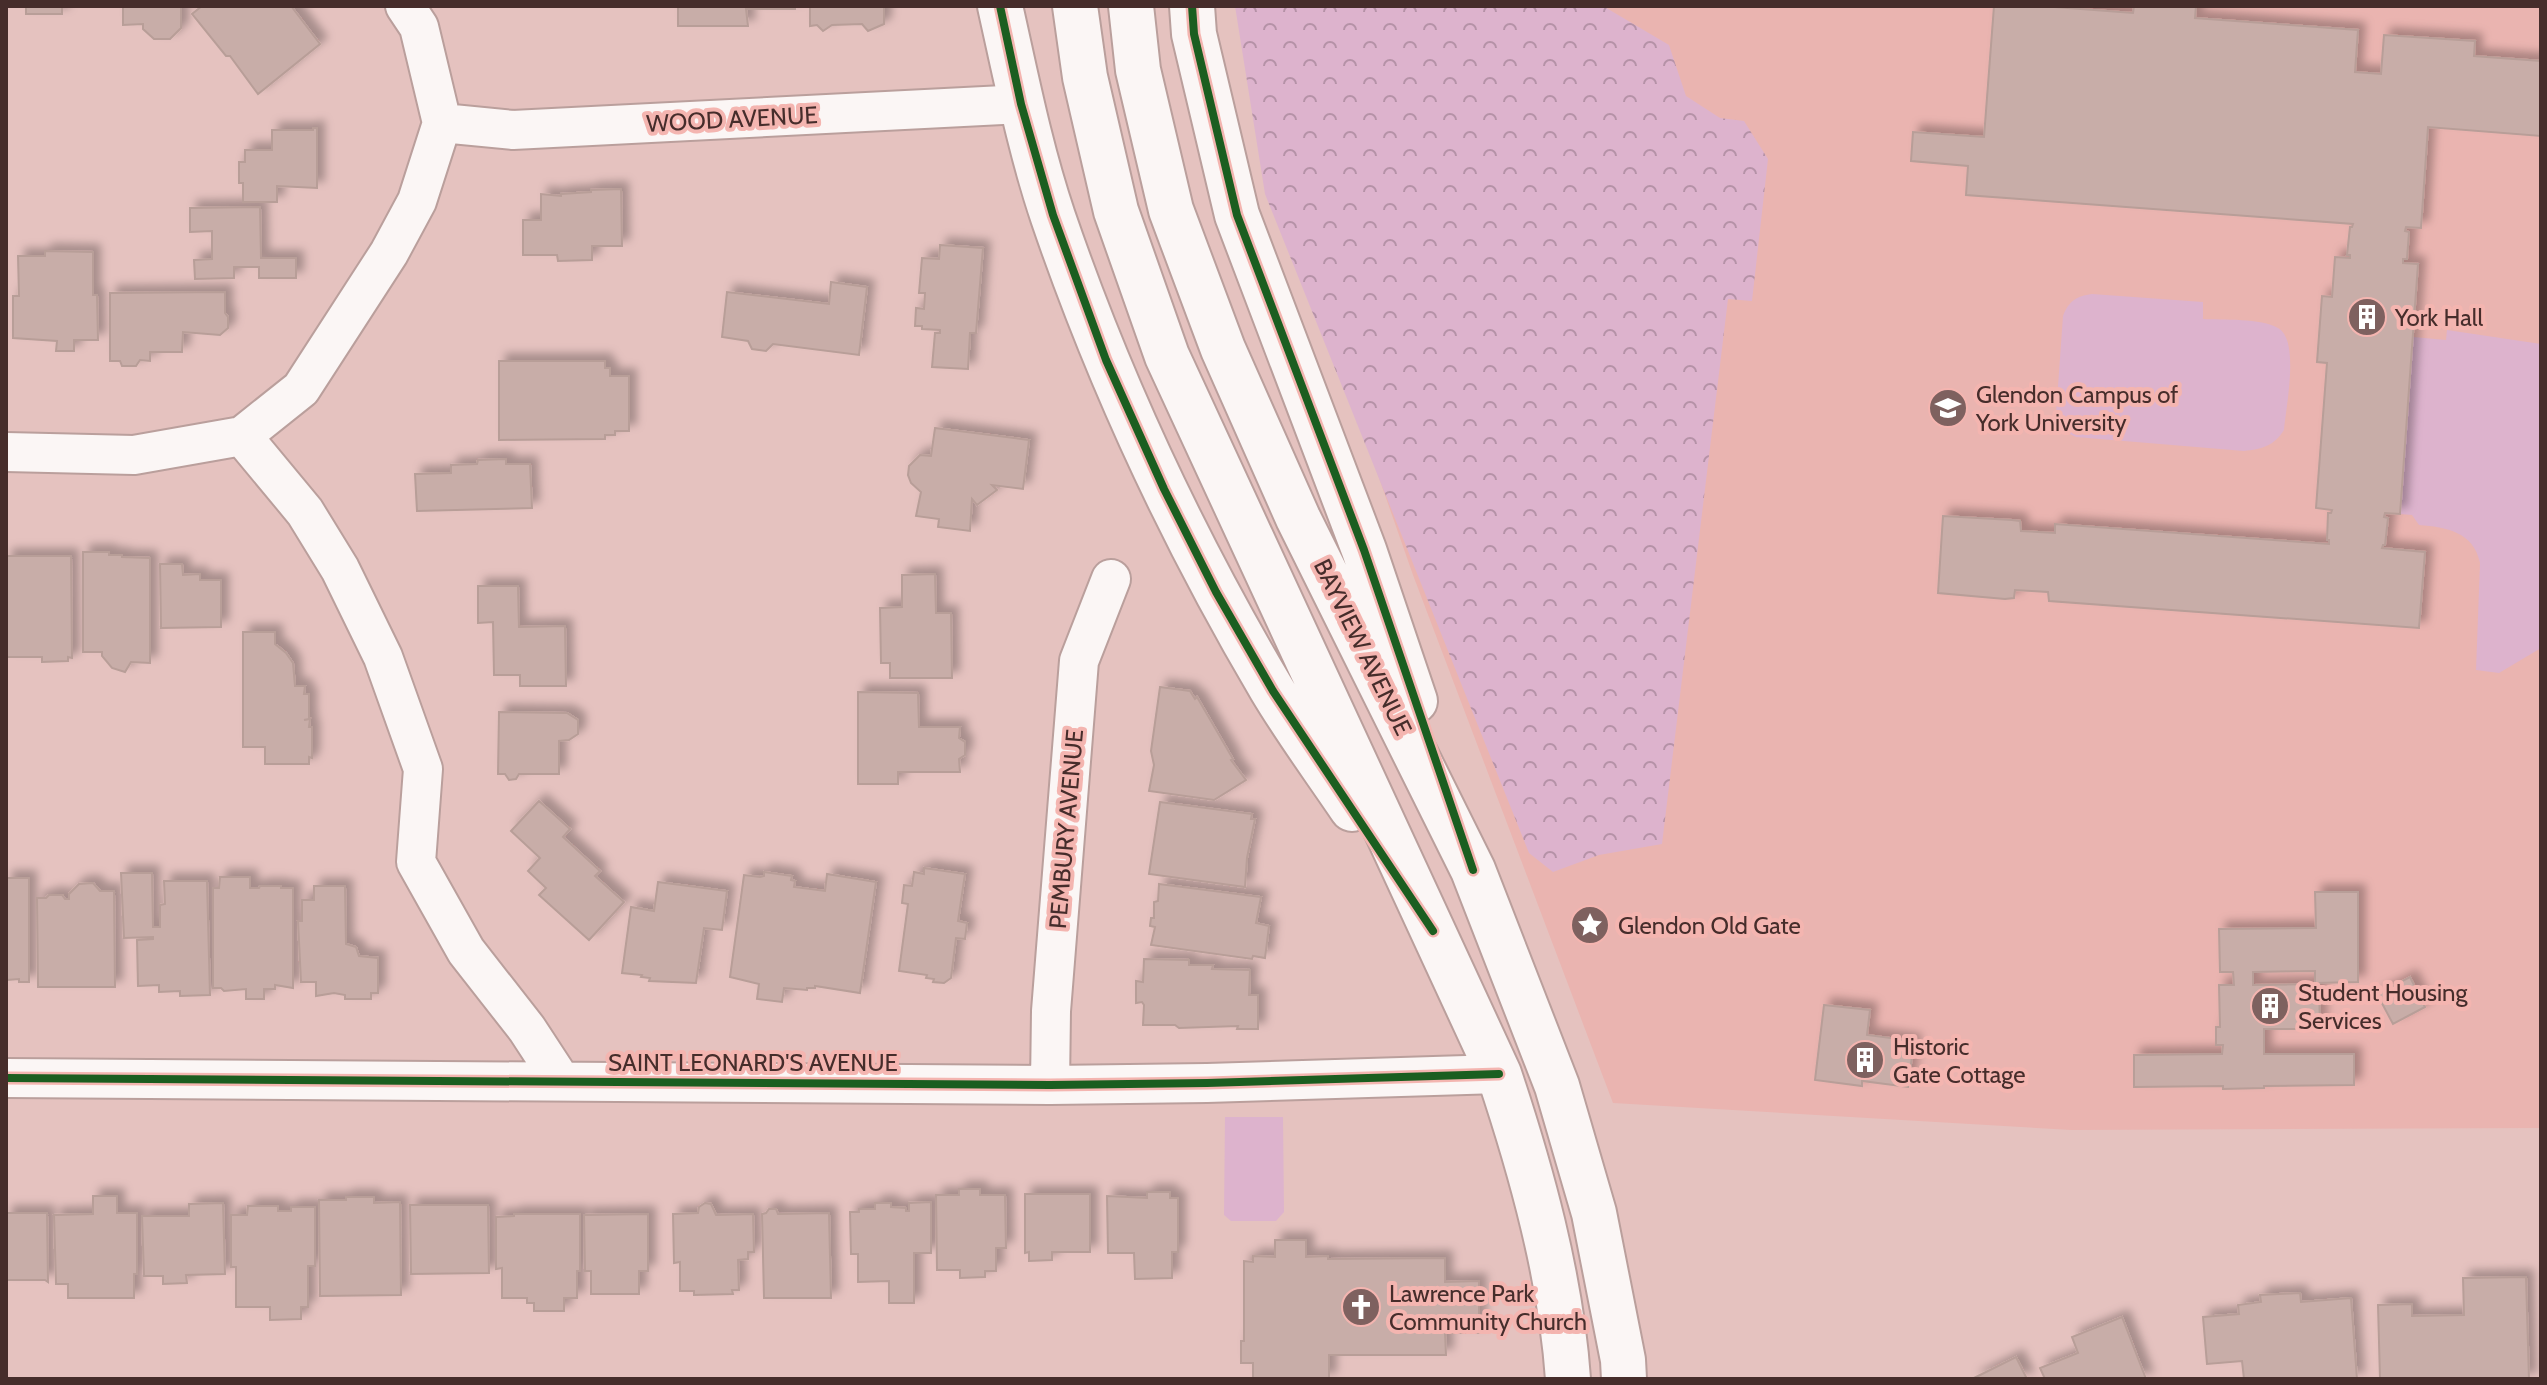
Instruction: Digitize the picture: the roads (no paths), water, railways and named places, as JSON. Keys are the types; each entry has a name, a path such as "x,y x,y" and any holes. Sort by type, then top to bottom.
{"main road":[{"path":"1000,6 1021,104 1053,215 1106,360 1164,489 1216,592 1273,691 1433,931"},
{"path":"1075,6 1085,77 1116,211 1167,356 1499,1074 1521,1140 1551,1263 1568,1379"},
{"name":"BAYVIEW AVENUE","path":"1131,6 1138,70 1171,210 1223,349 1298,518 1473,870 1557,1086 1590,1198 1624,1379"},
{"path":"1192,6 1194,34 1237,215 1364,550 1473,870"}],"street":[{"path":"6,452 134,455 242,436 301,389 389,253 417,201 442,123 419,27 405,6"},
{"name":"WOOD AVENUE","path":"442,123 513,130 1021,104"},
{"path":"242,436 305,512 340,569 383,657 423,769 416,862 466,951 527,1029 561,1081"},
{"name":"PEMBURY AVENUE","path":"1050,1085 1051,1011 1079,661 1111,579"},
{"name":"SAINT LEONARD'S AVENUE","path":"6,1078 1050,1085 1499,1074"}],"place":[{"name":"York Hall","path":"2367,317"},
{"name":"Glendon Campus of York University","path":"1948,408"},
{"name":"Glendon Old Gate","path":"1590,925"},
{"name":"Student Housing Services","path":"2270,1006"},
{"name":"Historic Gate Cottage","path":"1865,1060"},
{"name":"Lawrence Park Community Church","path":"1361,1307"}]}
